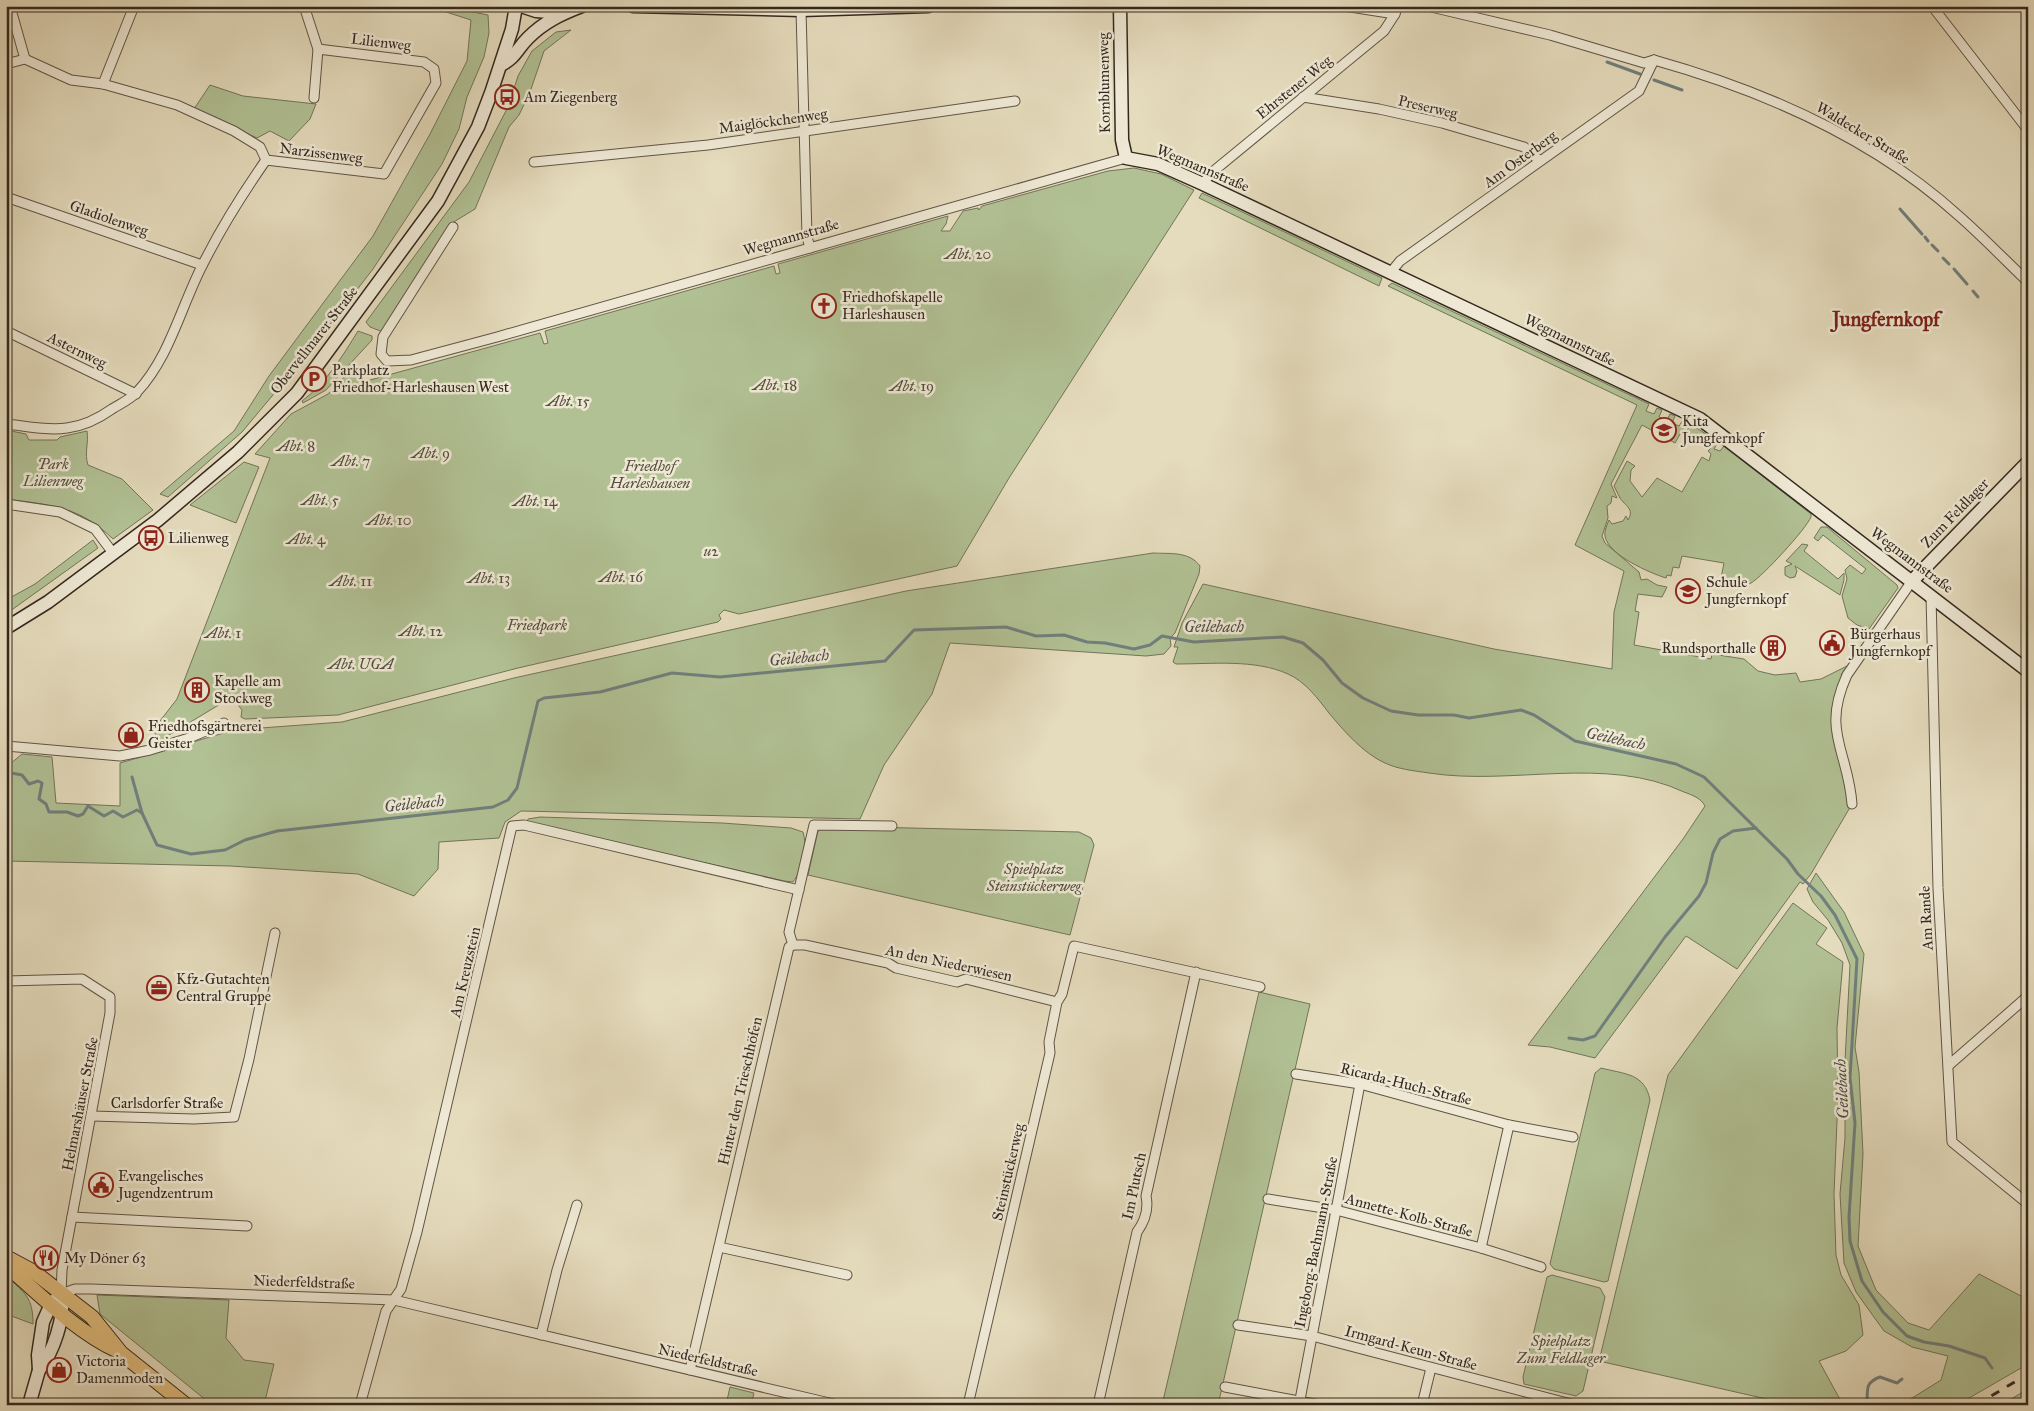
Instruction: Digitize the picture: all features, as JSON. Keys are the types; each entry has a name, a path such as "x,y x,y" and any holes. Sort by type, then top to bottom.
{"main road":[{"path":"6,1257 34,1272 92,1317 121,1353"},
{"path":"6,1265 51,1304 100,1342 121,1353 186,1405"}],"street":[{"path":"6,64 26,59 10,6"},
{"path":"102,84 134,6"},
{"path":"304,6 318,49 314,98"},
{"name":"Obervellmarer Straße","path":"6,628 48,602 158,520 238,452 297,393 438,201 478,127 501,65 516,6"},
{"path":"521,6 536,11 563,14"},
{"path":"501,65 514,58 528,38 543,25 582,6"},
{"path":"633,6 801,10 928,6"},
{"name":"Kornblumenweg","path":"1120,6 1122,140 1126,158"},
{"path":"1344,6 1396,10"},
{"path":"1426,6 1550,35 1644,63 1654,60"},
{"path":"1932,6 2028,130"},
{"path":"801,10 807,237 810,248"},
{"name":"Ehrstener Weg","path":"1203,184 1210,174 1384,31 1396,10"},
{"name":"Lilienweg","path":"318,49 417,60 430,64 436,73"},
{"name":"Narzissenweg","path":"26,59 71,80 102,84 191,111 260,146 266,160 384,174 436,83 436,73"},
{"name":"Am Osterberg","path":"1391,272 1400,261 1639,91 1654,60"},
{"name":"Waldecker Straße","path":"1654,60 1738,86 1772,99 1833,128 1892,164 1958,215 2028,282"},
{"name":"Preserweg","path":"1303,97 1379,109 1442,123 1524,147 1540,161"},
{"name":"Maiglöckchenweg","path":"534,162 708,145 1015,101"},
{"name":"Wegmannstraße","path":"453,227 383,337 381,354 387,361 411,360 1126,158 1158,164 1700,419 2028,671"},
{"path":"6,424 42,429 66,428 86,424 136,394 157,365 202,265 238,201 266,160"},
{"name":"Gladiolenweg","path":"6,197 202,265"},
{"name":"Asternweg","path":"6,331 136,394"},
{"name":"Zum Feldlager","path":"1852,804 1851,790 1835,723 1839,692 1847,675 1912,581 2028,462"},
{"path":"6,504 60,512 95,529 112,553"},
{"name":"Am Rande","path":"1930,595 1938,888 1952,1142 2028,1204"},
{"path":"6,746 120,756 189,738 224,723"},
{"name":"Am Kreuzstein","path":"360,1405 386,1310 401,1288 433,1167 512,826 524,825 799,890"},
{"name":"Hinter den Trieschhöfen","path":"690,1370 786,951 793,945 789,932 814,825 892,826"},
{"name":"Carlsdorfer Straße","path":"92,1116 234,1117 275,933"},
{"name":"An den Niederwiesen","path":"793,945 805,944 888,963 896,968 957,982 966,979 1058,1002"},
{"name":"Steinstückerweg","path":"968,1405 1048,1062 1049,1042 1058,1002 1062,994 1074,946 1196,972"},
{"path":"1196,972 1260,987"},
{"name":"Im Plutsch","path":"1098,1405 1137,1232 1144,1221 1148,1205 1146,1196 1196,972"},
{"name":"Helmarshäuser Straße","path":"6,981 82,980 110,996 110,1013 92,1116 62,1270 61,1294"},
{"path":"1949,1065 2028,996"},
{"name":"Ricarda-Huch-Straße","path":"1296,1074 1360,1084 1509,1125 1573,1137"},
{"name":"Ingeborg-Bachmann-Straße","path":"1299,1403 1360,1084"},
{"path":"1481,1248 1509,1125"},
{"name":"Annette-Kolb-Straße","path":"1268,1199 1336,1210 1481,1248 1541,1267"},
{"path":"541,1335 556,1270 577,1205"},
{"path":"72,1217 247,1226"},
{"path":"719,1247 848,1275"},
{"name":"Niederfeldstraße","path":"61,1294 75,1289 91,1289 394,1300 838,1405"},
{"path":"37,1291 43,1322"},
{"path":"29,1405 39,1370 38,1354 43,1322 51,1304 61,1294"},
{"path":"39,1370 48,1360 63,1313 61,1294"},
{"name":"Irmgard-Keun-Straße","path":"1238,1326 1312,1336 1575,1405"},
{"path":"1422,1405 1431,1368"},
{"path":"1225,1387 1299,1403 1320,1405"}],"green space":[{"path":"443,6 488,15 489,33 484,57 467,97 459,129 442,164 373,269 308,353 242,432 168,497 160,494 234,431 269,376 373,236 430,134 467,61 471,20 443,11"},
{"path":"571,30 544,51 530,92 519,115 509,127 475,209 452,223 383,332 370,327 366,322 469,182 508,107 518,76 532,51 556,32"},
{"path":"210,85 243,96 316,104 310,119 289,141 270,131 257,138 194,109"},
{"name":"Friedhof Harleshausen","path":"1134,168 1161,174 1194,190 1009,478 957,566 739,614 724,610 719,615 721,619 718,622 518,668 338,715 245,719 241,717 242,710 232,697 159,741 153,730 177,699 270,458 255,454 291,414 328,394 353,368 363,382 540,333 544,344 548,343 545,331 774,266 776,274 780,273 778,264 948,216 946,224 941,231 950,231 963,211 978,208 979,210 982,206 1108,171"},
{"path":"1202,193 1382,278 1379,286 1199,198"},
{"path":"1392,283 1649,404 1646,411 1654,414 1657,408 1662,410 1659,417 1667,420 1670,414 1675,416 1672,423 1679,426 1683,420 1687,422 1675,443 1642,425 1611,484 1617,498 1612,496 1611,503 1607,506 1608,518 1602,536 1605,543 1639,572 1641,580 1647,579 1657,585 1667,587 1662,597 1638,594 1635,611 1639,612 1634,645 1711,659 1712,654 1744,659 1758,671 1775,675 1796,673 1800,682 1821,679 1849,665 1841,675 1847,675 1836,708 1852,804 1811,874 1803,884 1800,882 1737,969 1686,936 1595,1058 1550,1047 1528,1045 1683,839 1705,806 1701,801 1690,794 1654,781 1622,775 1590,773 1461,776 1401,768 1390,765 1369,754 1341,727 1311,691 1288,674 1275,669 1248,664 1176,664 1173,662 1178,647 1174,647 1182,623 1203,584 1494,649 1612,669 1614,612 1624,571 1575,545 1637,405 1388,286"},
{"path":"358,331 372,336 372,340 326,390 303,403 302,401 319,386 333,369"},
{"path":"1690,424 1706,434 1697,439 1688,438 1686,433"},
{"name":"Park Lilienweg","path":"6,430 26,434 29,440 57,440 60,437 87,431 86,456 88,465 122,479 153,510 113,539 100,528 76,513 37,503 6,499"},
{"path":"1713,439 1718,442 1714,449 1720,451 1724,446 1811,514 1807,523 1784,552 1757,579 1744,585 1720,583 1724,563 1682,556 1679,568 1673,567 1671,576 1667,575 1666,578 1640,568 1621,556 1608,543 1605,536 1609,520 1612,524 1623,521 1626,516 1628,520 1630,516 1630,510 1620,498 1614,486 1627,461 1635,466 1631,470 1630,481 1642,497 1657,478 1682,492 1702,457 1709,461 1711,454 1708,451 1711,448 1708,444"},
{"path":"244,462 259,467 236,523 190,505"},
{"path":"1821,527 1827,527 1897,585 1898,588 1869,629 1857,625 1848,618 1842,596 1847,579 1845,570 1850,565 1862,574 1866,569 1823,535 1818,541 1814,538"},
{"path":"93,540 98,548 6,614 6,600 35,584"},
{"path":"1802,544 1808,545 1804,551 1838,579 1844,573 1840,595 1795,566 1797,571 1795,577 1790,578 1785,575 1785,567 1792,564 1786,561"},
{"path":"1153,553 1185,556 1196,561 1200,566 1199,574 1175,633 1170,638 1171,646 1164,654 1146,656 950,643 932,694 884,765 860,819 521,811 505,822 499,838 439,842 438,869 414,896 358,874 230,866 6,861 9,765 22,754 52,757 56,803 120,806 120,763 234,730 342,722 514,678 906,591"},
{"path":"540,817 722,823 791,828 803,832 805,852 802,865 793,882 784,881 527,822 528,819"},
{"name":"Spielplatz Steinstückerweg","path":"826,826 1079,832 1091,838 1094,845 1070,935 808,875 818,831"},
{"path":"1816,873 1844,912 1864,954 1855,1047 1859,1072 1863,1154 1858,1246 1876,1290 1908,1323 1929,1330 1979,1274 2021,1296 2028,1296 2028,1364 1957,1405 1901,1405 1941,1380 1948,1356 1912,1347 1884,1331 1856,1292 1844,1263 1840,1194 1845,1138 1845,1061 1850,965 1842,943 1828,920 1813,902 1807,889"},
{"path":"1793,903 1827,928 1816,944 1843,962 1837,1028 1838,1096 1834,1194 1836,1255 1841,1275 1859,1305 1863,1335 1846,1351 1819,1361 1843,1405 1793,1405 1599,1361 1668,1075"},
{"path":"1259,992 1310,1004 1218,1405 1162,1405"},
{"path":"1601,1068 1632,1076 1643,1084 1650,1100 1608,1281 1604,1282 1554,1269 1550,1264 1595,1073"},
{"name":"Spielplatz Zum Feldlager","path":"1552,1275 1600,1288 1605,1297 1583,1391 1576,1396 1524,1384 1523,1377 1547,1277"},
{"path":"6,1276 27,1296 33,1315 33,1324 6,1314"},
{"path":"97,1295 229,1300 226,1338 244,1360 274,1364 264,1405 212,1405 100,1314"},
{"path":"730,1387 754,1393 751,1405 736,1403 726,1405"},
{"path":"2028,1389 2028,1405 2001,1405"}],"waterway":[{"path":"1607,62 1640,74"},
{"path":"1654,80 1682,90"},
{"path":"1900,209 1922,234"},
{"path":"1925,237 1928,241"},
{"path":"1932,245 1938,251"},
{"path":"1943,258 1949,264"},
{"path":"1954,269 1967,284"},
{"path":"1973,291 1978,297"},
{"name":"Geilebach","path":"6,772 22,775 29,784 38,781 42,783 39,799 46,804 49,812 67,812 78,816 83,814 88,806 104,816 113,811 123,817 137,810 142,813 157,845 191,854 225,850 245,840 277,831 493,807 508,800 517,788 538,701 544,698 600,692 672,673 720,677 885,661 914,630 1006,627 1036,636 1064,635 1087,642 1105,643 1134,649 1150,645 1162,636 1194,642 1283,637 1303,643 1323,660 1342,683 1363,698 1391,711 1418,715 1454,715 1469,718 1521,710 1534,715 1575,741 1676,764 1704,777 1787,859 1798,874 1821,896 1835,915 1857,959 1850,1078 1855,1123 1849,1217 1850,1241 1862,1281 1883,1312 1907,1336 1924,1342 1949,1346 1985,1358 1992,1368"},
{"path":"132,777 142,813"},
{"path":"1569,1038 1583,1040 1595,1036 1665,937 1699,896 1706,883 1713,853 1720,839 1733,831 1756,828"},
{"path":"1867,1405 1868,1388 1875,1379 1880,1377 1897,1383 1902,1379"}],"railway":[{"path":"1976,1405 2028,1374"}],"place":[{"name":"Am Ziegenberg","path":"507,97"},
{"name":"Friedhofskapelle Harleshausen","path":"824,306"},
{"name":"Parkplatz Friedhof-Harleshausen West","path":"314,379"},
{"name":"Kita Jungfernkopf","path":"1664,430"},
{"name":"Lilienweg","path":"151,538"},
{"name":"Schule Jungfernkopf","path":"1688,591"},
{"name":"Bürgerhaus Jungfernkopf","path":"1832,643"},
{"name":"Rundsporthalle","path":"1773,648"},
{"name":"Kapelle am Stockweg","path":"197,690"},
{"name":"Friedhofsgärtnerei Geister","path":"131,735"},
{"name":"Kfz-Gutachten Central Gruppe","path":"159,988"},
{"name":"Evangelisches Jugendzentrum","path":"101,1185"},
{"name":"My Döner 63","path":"46,1258"},
{"name":"Victoria Damenmoden","path":"59,1370"}],"district":[{"name":"Jungfernkopf","path":"1886,319"}],"park label":[{"name":"Abt. 20","path":"968,254"},
{"name":"Abt. 18","path":"775,385"},
{"name":"Abt. 19","path":"912,386"},
{"name":"Abt. 15","path":"568,401"},
{"name":"Abt. 8","path":"296,446"},
{"name":"Abt. 9","path":"431,453"},
{"name":"Abt. 7","path":"351,461"},
{"name":"Abt. 5","path":"320,500"},
{"name":"Abt. 14","path":"535,501"},
{"name":"Abt. 10","path":"389,520"},
{"name":"Abt. 4","path":"306,539"},
{"name":"u2","path":"711,551"},
{"name":"Abt. 16","path":"621,577"},
{"name":"Abt. 13","path":"489,578"},
{"name":"Abt. 11","path":"351,581"},
{"name":"Friedpark","path":"537,625"},
{"name":"Abt. 12","path":"421,631"},
{"name":"Abt. 1","path":"223,633"},
{"name":"Abt. UGA","path":"361,664"}]}
